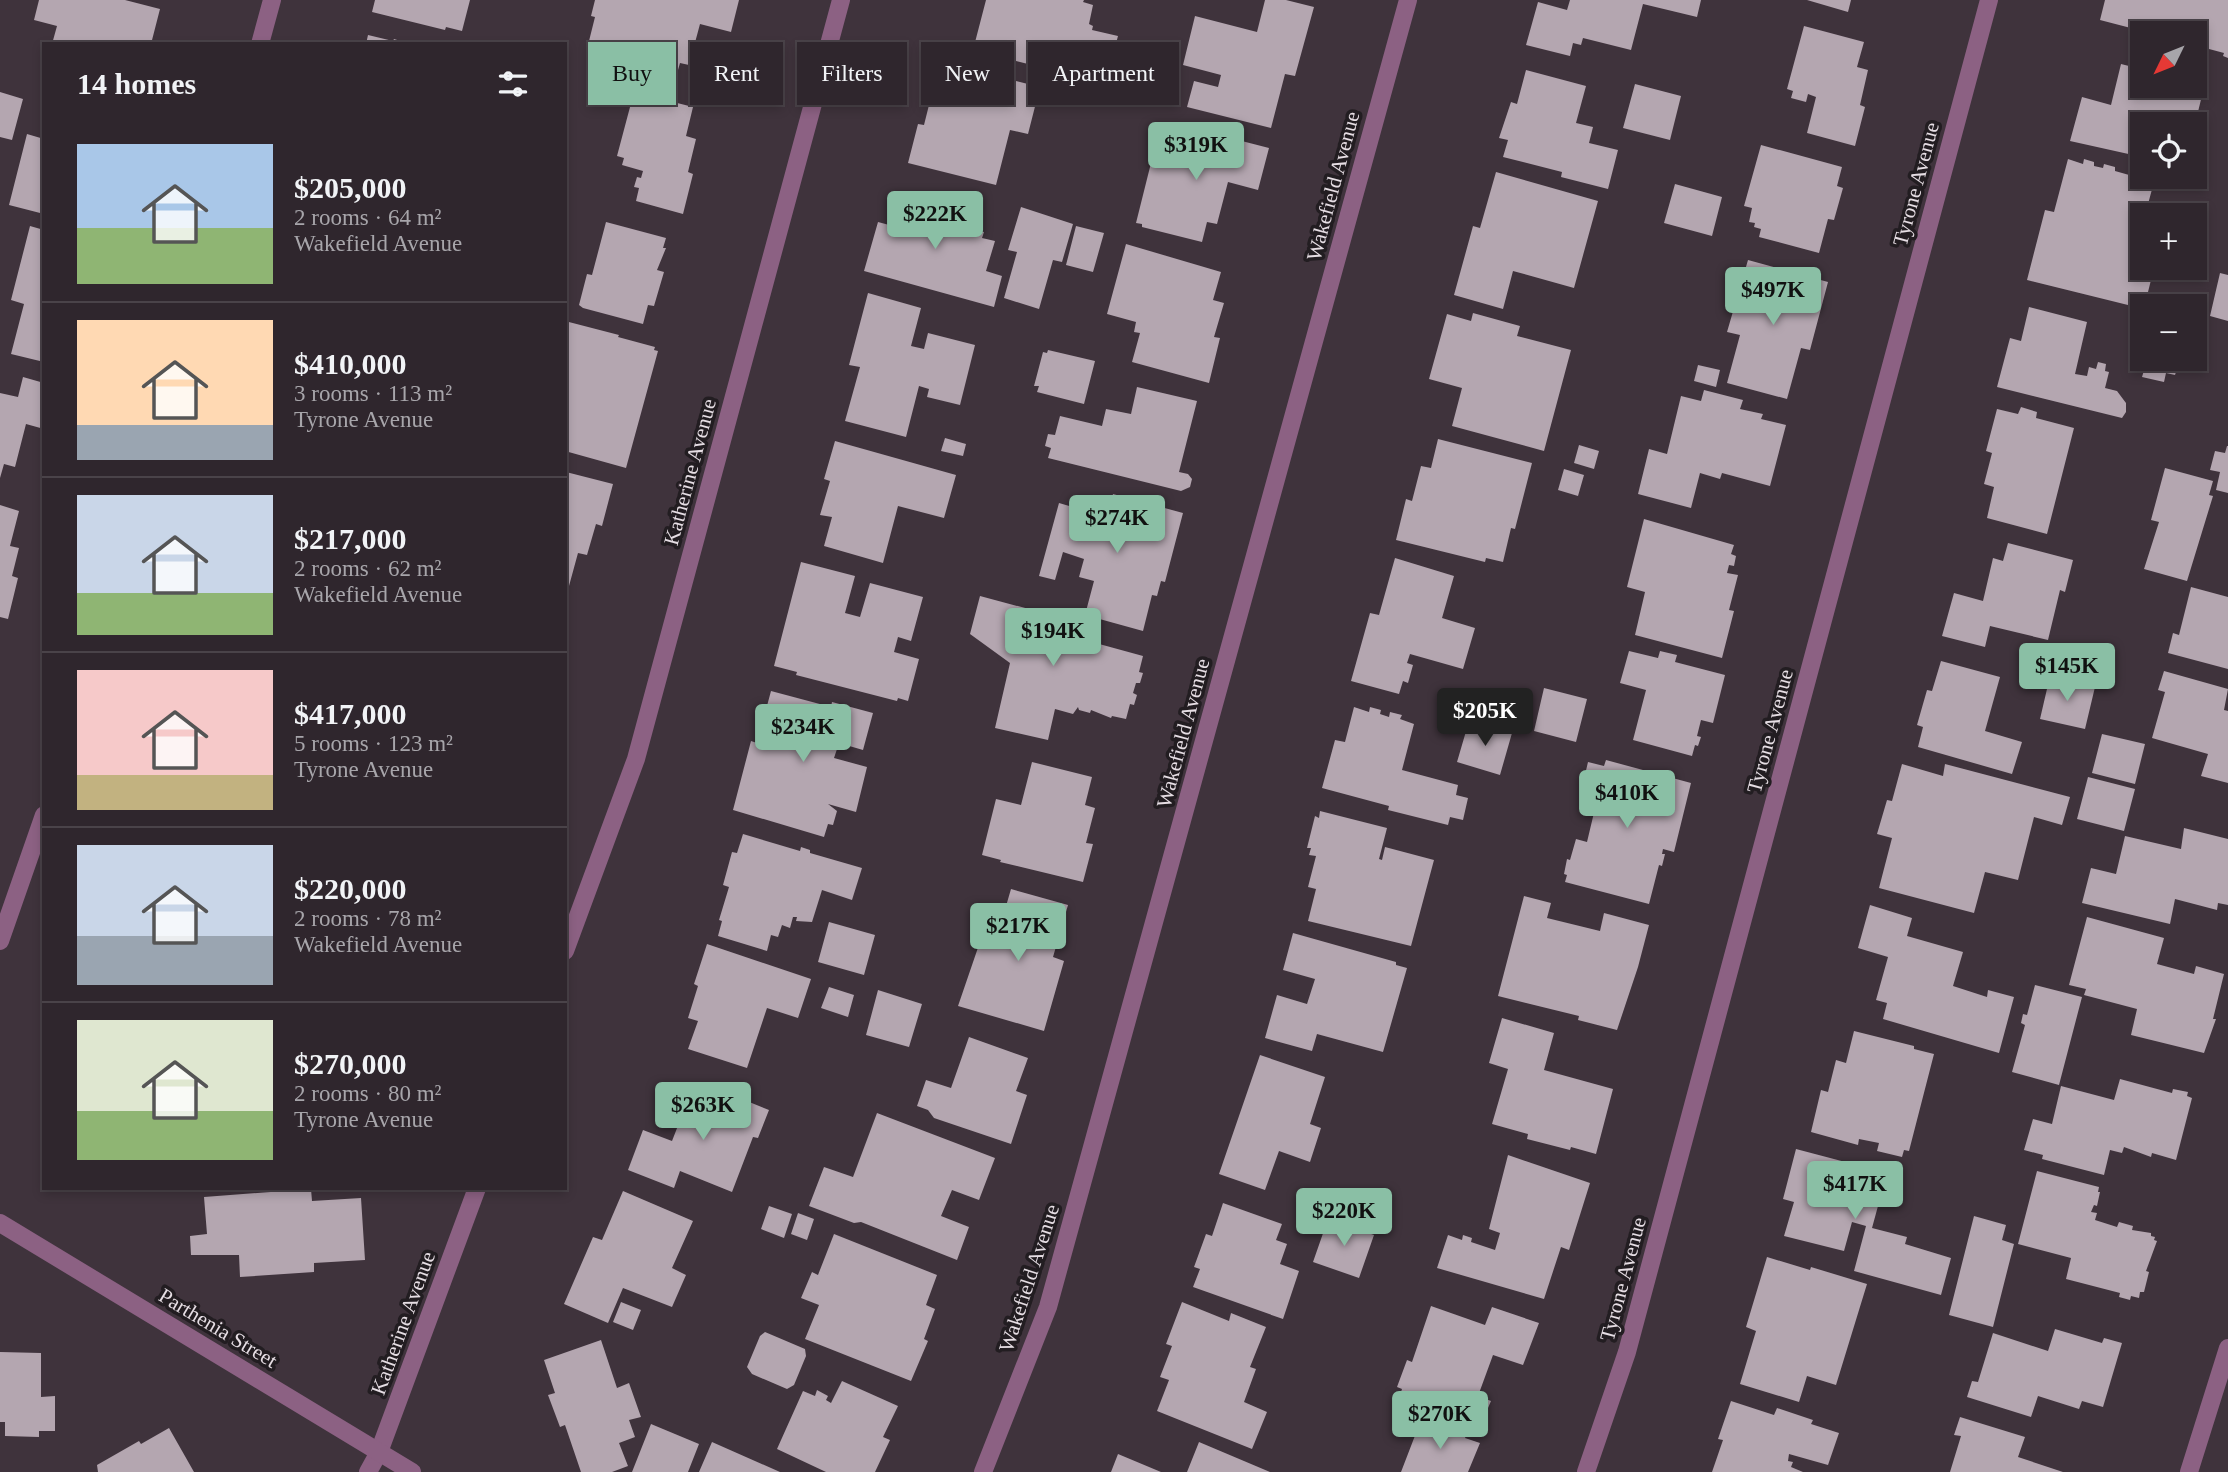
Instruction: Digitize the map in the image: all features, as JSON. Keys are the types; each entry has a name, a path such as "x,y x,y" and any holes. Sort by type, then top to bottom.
{"street":[{"path":"261,42 272,0"},
{"name":"Katherine Avenue","path":"567,946 636,759 841,0"},
{"name":"Wakefield Avenue","path":"983,1472 1048,1307 1408,0"},
{"name":"Tyrone Avenue","path":"1586,1472 1627,1352 1989,0"},
{"path":"0,941 42,821"},
{"name":"Katherine Avenue","path":"368,1472 379,1452 476,1190"},
{"name":"Parthenia Street","path":"0,1223 412,1472"},
{"path":"2189,1472 2228,1348"}],"building":[{"path":"39,0 125,0 160,9 152,42 53,42 57,26 34,20"},
{"path":"375,0 470,0 462,31 446,27 445,30 372,12"},
{"path":"595,0 739,0 731,32 700,24 695,42 690,42 689,65 680,63 676,77 676,42 589,41 595,17 591,16"},
{"path":"986,0 1084,0 1083,2 1093,5 1089,24 1093,26 1092,30 1118,36 1116,42 1028,42 1028,64 1014,60 1014,42 975,42"},
{"path":"1265,0 1286,0 1314,7 1295,76 1285,74 1271,128 1187,107 1194,81 1218,87 1221,75 1183,65 1195,16 1257,32"},
{"path":"1570,0 1701,0 1697,17 1643,4 1631,50 1583,38 1581,45 1573,43 1570,56 1526,45 1538,2 1567,10"},
{"path":"1807,0 1851,0 1848,12"},
{"path":"2105,0 2228,0 2228,58 2223,56 2224,53 2207,48 2207,21 2130,21 2130,28 2100,20"},
{"path":"1804,26 1864,42 1857,67 1868,70 1860,105 1865,107 1855,146 1807,133 1816,97 1808,94 1806,102 1791,98 1793,91 1787,89"},
{"path":"368,35 404,42 366,42"},
{"path":"2121,64 2130,66 2130,98 2201,98 2198,112 2130,112 2130,154 2070,141 2082,97 2111,105"},
{"path":"1526,70 1586,86 1576,123 1593,127 1589,143 1618,150 1608,189 1561,177 1562,172 1503,157 1508,140 1499,138 1511,102 1517,104"},
{"path":"1014,81 1028,84 1028,105 1035,105 1028,134 1010,130 996,185 908,163 918,124 924,125 929,105 1014,105"},
{"path":"1635,84 1681,96 1670,140 1623,128"},
{"path":"0,92 23,99 12,140 0,137"},
{"path":"676,103 693,107 686,136 696,139 688,172 693,174 683,214 636,201 639,188 634,187 637,177 641,178 643,171 622,165 624,158 617,156 631,105 676,105"},
{"path":"1199,130 1269,148 1258,190 1228,182 1217,224 1207,222 1202,242 1142,227 1142,224 1136,223 1157,139 1194,148"},
{"path":"27,134 42,138 42,213 9,205"},
{"path":"1761,145 1842,167 1837,186 1843,188 1834,220 1828,219 1819,253 1759,237 1761,229 1754,227 1755,223 1749,222 1752,208 1744,206"},
{"path":"2068,159 2083,164 2084,159 2103,168 2104,164 2115,167 2115,171 2130,175 2130,189 2152,189 2148,203 2130,203 2130,280 2151,280 2148,294 2130,294 2130,306 2027,280 2045,210 2054,212"},
{"path":"1496,172 1598,201 1574,288 1513,271 1503,309 1454,295 1473,226 1480,228"},
{"path":"1675,184 1722,197 1712,236 1664,223"},
{"path":"902,192 966,210 964,217 974,220 972,229 984,232 982,238 995,241 986,271 1002,276 994,307 864,271 878,222 893,226"},
{"path":"1021,207 1073,224 1062,262 1053,260 1039,309 1004,298 1017,252 1008,250"},
{"path":"606,222 666,238 663,248 666,248 657,270 664,272 654,306 648,305 643,324 579,305 587,274 592,275"},
{"path":"30,226 42,229 42,362 11,354 24,304 11,300"},
{"path":"1076,226 1104,233 1093,272 1066,265"},
{"path":"1126,244 1221,272 1213,300 1224,303 1214,337 1220,338 1209,383 1132,362 1140,333 1134,332 1136,322 1107,314"},
{"path":"1748,260 1828,282 1810,350 1801,348 1787,399 1727,383 1740,335 1727,332"},
{"path":"2220,273 2228,275 2228,321 2210,316"},
{"path":"868,293 921,308 911,346 924,349 928,333 975,345 960,405 927,397 929,389 919,386 906,437 845,421 860,367 849,365"},
{"path":"2029,307 2087,322 2075,374 2087,376 2089,367 2096,369 2098,362 2106,364 2105,371 2109,372 2105,388 2117,391 2126,403 2126,412 2122,418 1997,387 2010,338 2021,341"},
{"path":"1473,313 1520,326 1517,336 1571,350 1544,451 1452,426 1462,388 1429,379 1447,314 1471,321"},
{"path":"567,322 619,335 618,337 655,347 654,350 658,351 626,468 567,452"},
{"path":"1048,350 1095,361 1084,404 1037,392 1039,386 1034,386 1043,352 1047,353"},
{"path":"1698,365 1720,370 1716,387 1694,381"},
{"path":"2144,371 2183,371 2176,372 2175,375 2166,373 2164,382 2142,377"},
{"path":"23,377 42,382 42,428 26,424 15,467 4,464 0,478 0,393 18,397"},
{"path":"1137,387 1197,401 1179,472 1188,474 1192,479 1190,487 1181,491 1048,458 1051,448 1045,446 1048,434 1055,435 1060,416 1102,426 1106,409 1131,414"},
{"path":"1704,390 1743,400 1740,409 1763,414 1761,419 1786,425 1770,486 1722,473 1720,479 1700,473 1691,508 1638,494 1649,449 1667,454 1681,396 1701,401"},
{"path":"2021,407 2037,412 2036,418 2074,428 2047,534 1987,518 1994,487 1984,484 1992,453 1986,451 1997,409 2018,414"},
{"path":"945,438 966,444 963,456 941,451"},
{"path":"1438,439 1532,463 1515,529 1511,528 1503,562 1486,558 1485,562 1396,540 1406,499 1412,501 1421,466 1431,468"},
{"path":"835,441 956,475 944,518 898,506 883,563 824,546 832,517 820,515 830,481 824,479"},
{"path":"1579,445 1599,451 1594,469 1574,463"},
{"path":"2227,446 2228,493 2216,490 2220,472 2210,470 2215,451 2225,453"},
{"path":"2165,468 2213,481 2209,495 2213,496 2187,581 2144,569 2159,522 2151,520"},
{"path":"1564,469 1584,475 1578,496 1558,490"},
{"path":"567,472 613,484 602,526 596,524 587,555 578,553 569,586"},
{"path":"1113,494 1183,513 1165,582 1161,581 1157,596 1152,595 1143,631 1085,615 1094,581 1079,577 1084,559 1063,552 1055,580 1039,576 1059,503 1100,515 1101,512 1108,514"},
{"path":"0,505 19,511 10,546 19,548 12,576 18,578 8,619 0,617"},
{"path":"1644,519 1734,545 1731,554 1736,556 1734,566 1729,565 1727,573 1738,575 1729,610 1734,611 1722,658 1635,635 1645,592 1627,587"},
{"path":"2008,543 2073,560 2065,592 2060,590 2048,640 1990,626 1985,647 1942,636 1954,593 1983,601 1993,558 2003,561"},
{"path":"1395,558 1454,576 1442,618 1475,628 1463,669 1410,654 1407,663 1413,665 1408,683 1403,681 1399,694 1351,681 1370,613 1379,615"},
{"path":"801,562 855,576 845,613 860,617 870,583 923,597 911,641 898,637 894,652 919,659 908,701 898,698 897,701 796,675 797,672 774,666"},
{"path":"2191,587 2228,597 2228,669 2168,653 2173,633 2179,635"},
{"path":"980,596 1085,624 1081,639 1143,656 1139,672 1143,673 1140,683 1136,683 1133,693 1137,695 1134,705 1130,704 1126,719 1111,718 1091,710 1090,713 1079,710 1078,707 1073,714 1055,709 1048,740 995,728 1010,663 970,634"},
{"path":"1629,651 1658,658 1660,651 1677,655 1675,662 1725,675 1713,723 1701,720 1697,736 1701,737 1692,756 1633,740 1646,690 1620,683"},
{"path":"2061,656 2093,664 2088,680 2057,673"},
{"path":"1941,661 2000,677 1985,731 2022,742 2012,774 1918,747 1923,727 1917,725 1927,690 1932,691"},
{"path":"2164,671 2228,689 2224,710 2228,711 2228,783 2201,776 2208,754 2152,738 2165,692 2158,690"},
{"path":"2050,676 2095,687 2085,729 2040,719"},
{"path":"1544,688 1587,699 1576,742 1534,731"},
{"path":"771,691 831,707 832,702 873,713 863,750 839,743 834,758 867,767 856,812 828,804 837,811 833,825 828,824 824,837 733,810 751,741 757,743"},
{"path":"1354,707 1369,712 1370,707 1381,710 1380,714 1389,717 1390,712 1402,715 1400,719 1414,724 1402,770 1458,785 1456,795 1468,798 1463,820 1450,817 1448,825 1388,810 1389,806 1322,788 1335,740 1345,742"},
{"path":"1469,721 1512,733 1500,775 1457,762"},
{"path":"2102,734 2145,744 2135,784 2092,773"},
{"path":"1606,760 1691,783 1674,852 1663,849 1662,854 1665,854 1662,866 1659,865 1649,904 1565,882 1567,859 1570,860 1576,839 1587,842 1597,800 1580,796 1588,762 1604,766"},
{"path":"1032,762 1092,777 1085,805 1095,808 1086,843 1093,844 1083,882 1000,862 1001,860 982,855 996,799 1021,805"},
{"path":"1902,764 1943,776 1945,764 2070,797 2062,825 2034,817 2018,880 1985,872 1974,913 1879,888 1892,838 1877,834 1887,800 1892,801"},
{"path":"2088,777 2135,789 2124,831 2077,819"},
{"path":"1320,811 1387,828 1379,859 1382,860 1385,847 1434,860 1411,946 1308,921 1316,889 1308,887 1316,856 1309,855 1311,848 1307,848 1315,816 1319,818"},
{"path":"2184,828 2228,839 2228,905 2218,903 2217,910 2175,899 2170,924 2082,903 2091,868 2116,874 2125,836 2181,849"},
{"path":"743,834 800,851 801,847 810,850 810,853 862,868 852,900 822,890 812,922 796,921 797,917 793,917 790,928 782,925 778,937 771,935 767,951 718,936 722,921 719,920 729,887 723,885 732,852 737,853"},
{"path":"1011,889 1068,905 1053,957 1064,961 1044,1031 958,1006 983,933 997,937"},
{"path":"1524,896 1551,903 1547,918 1600,931 1604,913 1649,925 1617,1030 1578,1020 1579,1016 1498,996"},
{"path":"1870,905 1912,918 1907,936 1963,952 1953,986 1987,997 1988,990 2014,997 1999,1053 1883,1019 1887,1003 1876,1000 1888,957 1858,948"},
{"path":"2087,917 2164,938 2157,964 2194,974 2196,966 2224,974 2213,1019 2216,1019 2204,1053 2131,1035 2137,1009 2084,995 2086,989 2069,985"},
{"path":"829,922 875,935 864,975 818,962"},
{"path":"1293,933 1396,962 1396,965 1407,968 1383,1052 1317,1034 1312,1051 1265,1038 1277,995 1307,1004 1315,979 1283,970"},
{"path":"707,944 811,979 798,1018 767,1008 747,1068 688,1049 698,1021 688,1018 698,986 694,984"},
{"path":"2035,985 2082,997 2059,1085 2012,1072 2025,1025 2021,1023 2023,1014 2027,1015"},
{"path":"829,987 854,995 848,1017 821,1008"},
{"path":"878,990 922,1004 909,1047 866,1035"},
{"path":"1502,1018 1554,1033 1544,1070 1613,1089 1596,1154 1527,1139 1528,1134 1492,1124 1508,1069 1489,1063"},
{"path":"1854,1031 1914,1046 1914,1049 1934,1054 1909,1151 1904,1150 1902,1157 1877,1151 1879,1143 1859,1139 1858,1145 1811,1132 1821,1090 1828,1092 1836,1060 1846,1063"},
{"path":"969,1037 1028,1058 1016,1091 1027,1095 1011,1144 934,1118 928,1110 917,1106 926,1080 951,1088"},
{"path":"1260,1055 1325,1077 1310,1124 1321,1128 1310,1162 1279,1151 1265,1190 1219,1174"},
{"path":"2120,1079 2172,1093 2173,1089 2188,1092 2187,1096 2192,1098 2176,1160 2152,1153 2151,1157 2124,1147 2122,1153 2110,1150 2104,1175 2042,1159 2043,1155 2024,1150 2033,1119 2052,1124 2061,1086 2114,1100"},
{"path":"705,1084 769,1110 758,1138 753,1137 732,1192 680,1171 674,1188 628,1170 643,1130 672,1141 688,1100 697,1104"},
{"path":"877,1113 995,1158 979,1200 952,1190 941,1216 969,1227 957,1260 861,1222 854,1223 809,1206 824,1167 853,1177"},
{"path":"1796,1149 1887,1173 1872,1228 1907,1237 1905,1244 1951,1258 1941,1295 1854,1271 1866,1226 1852,1222 1844,1251 1784,1236 1794,1202 1783,1199"},
{"path":"1508,1155 1590,1183 1569,1250 1561,1247 1544,1299 1437,1268 1448,1235 1462,1240 1463,1235 1472,1238 1471,1242 1495,1250 1500,1233 1489,1229"},
{"path":"2037,1171 2099,1187 2097,1206 2094,1205 2091,1212 2097,1213 2095,1220 2117,1227 2119,1222 2133,1226 2132,1230 2151,1233 2151,1236 2155,1237 2154,1240 2157,1241 2146,1271 2149,1272 2144,1292 2140,1292 2139,1298 2131,1296 2130,1300 2119,1297 2120,1293 2066,1279 2071,1258 2018,1244"},
{"path":"311,1190 312,1201 361,1198 365,1260 314,1263 314,1272 240,1277 239,1255 191,1255 190,1236 207,1234 204,1197"},
{"path":"623,1191 693,1221 672,1268 686,1275 672,1307 623,1288 608,1323 564,1304 593,1237 602,1240"},
{"path":"1223,1203 1282,1224 1276,1240 1287,1244 1280,1264 1299,1271 1283,1319 1193,1287 1200,1269 1194,1267 1206,1234 1212,1236"},
{"path":"769,1206 792,1214 784,1238 761,1229"},
{"path":"798,1213 814,1219 807,1240 791,1234"},
{"path":"1974,1216 2006,1225 2002,1240 2014,1244 1993,1327 1949,1315"},
{"path":"1328,1219 1374,1235 1359,1278 1313,1262"},
{"path":"834,1234 937,1275 926,1305 935,1309 924,1339 928,1341 911,1381 805,1339 819,1305 801,1298 812,1272 818,1275"},
{"path":"1767,1257 1867,1284 1836,1385 1807,1376 1799,1402 1740,1384 1756,1331 1746,1327"},
{"path":"621,1302 641,1310 633,1330 613,1322"},
{"path":"1182,1302 1229,1321 1231,1313 1266,1327 1250,1367 1256,1369 1244,1402 1267,1412 1252,1449 1157,1411 1169,1380 1160,1377 1172,1346 1166,1344"},
{"path":"1431,1306 1485,1325 1492,1307 1539,1323 1523,1365 1493,1355 1478,1396 1491,1401 1485,1415 1463,1407 1461,1414 1401,1392 1402,1389 1397,1387 1407,1360 1412,1362"},
{"path":"2055,1329 2102,1343 2104,1338 2122,1343 2103,1407 2082,1401 2079,1409 2038,1396 2031,1417 1967,1397 1972,1381 1978,1382 1993,1333 2048,1351"},
{"path":"765,1332 805,1349 806,1356 794,1385 787,1389 752,1374 747,1367 760,1336"},
{"path":"601,1340 617,1388 629,1383 641,1417 629,1420 635,1437 619,1443 628,1466 612,1472 581,1472 565,1425 560,1427 548,1395 555,1393 544,1360"},
{"path":"0,1352 41,1353 41,1397 55,1396 55,1431 39,1431 39,1437 5,1436 5,1422 0,1422"},
{"path":"842,1381 898,1406 883,1437 890,1440 875,1472 826,1472 777,1449 803,1391 815,1396 817,1390 828,1396 826,1400 831,1403"},
{"path":"1731,1401 1774,1415 1777,1408 1813,1420 1811,1424 1839,1433 1828,1465 1789,1454 1788,1461 1793,1462 1791,1467 1803,1472 1712,1472 1723,1440 1718,1439"},
{"path":"1960,1417 2025,1437 2018,1457 2063,1472 1950,1472 1961,1436 1954,1435"},
{"path":"1421,1420 1437,1426 1438,1423 1447,1426 1446,1430 1456,1434 1458,1430 1467,1433 1465,1438 1480,1443 1468,1472 1401,1472"},
{"path":"651,1424 699,1444 688,1472 632,1472"},
{"path":"169,1428 194,1472 98,1472 97,1465 139,1441 141,1444"},
{"path":"712,1442 780,1472 699,1472"},
{"path":"1199,1442 1270,1472 1187,1472"},
{"path":"1118,1454 1161,1472 1111,1472"}]}
